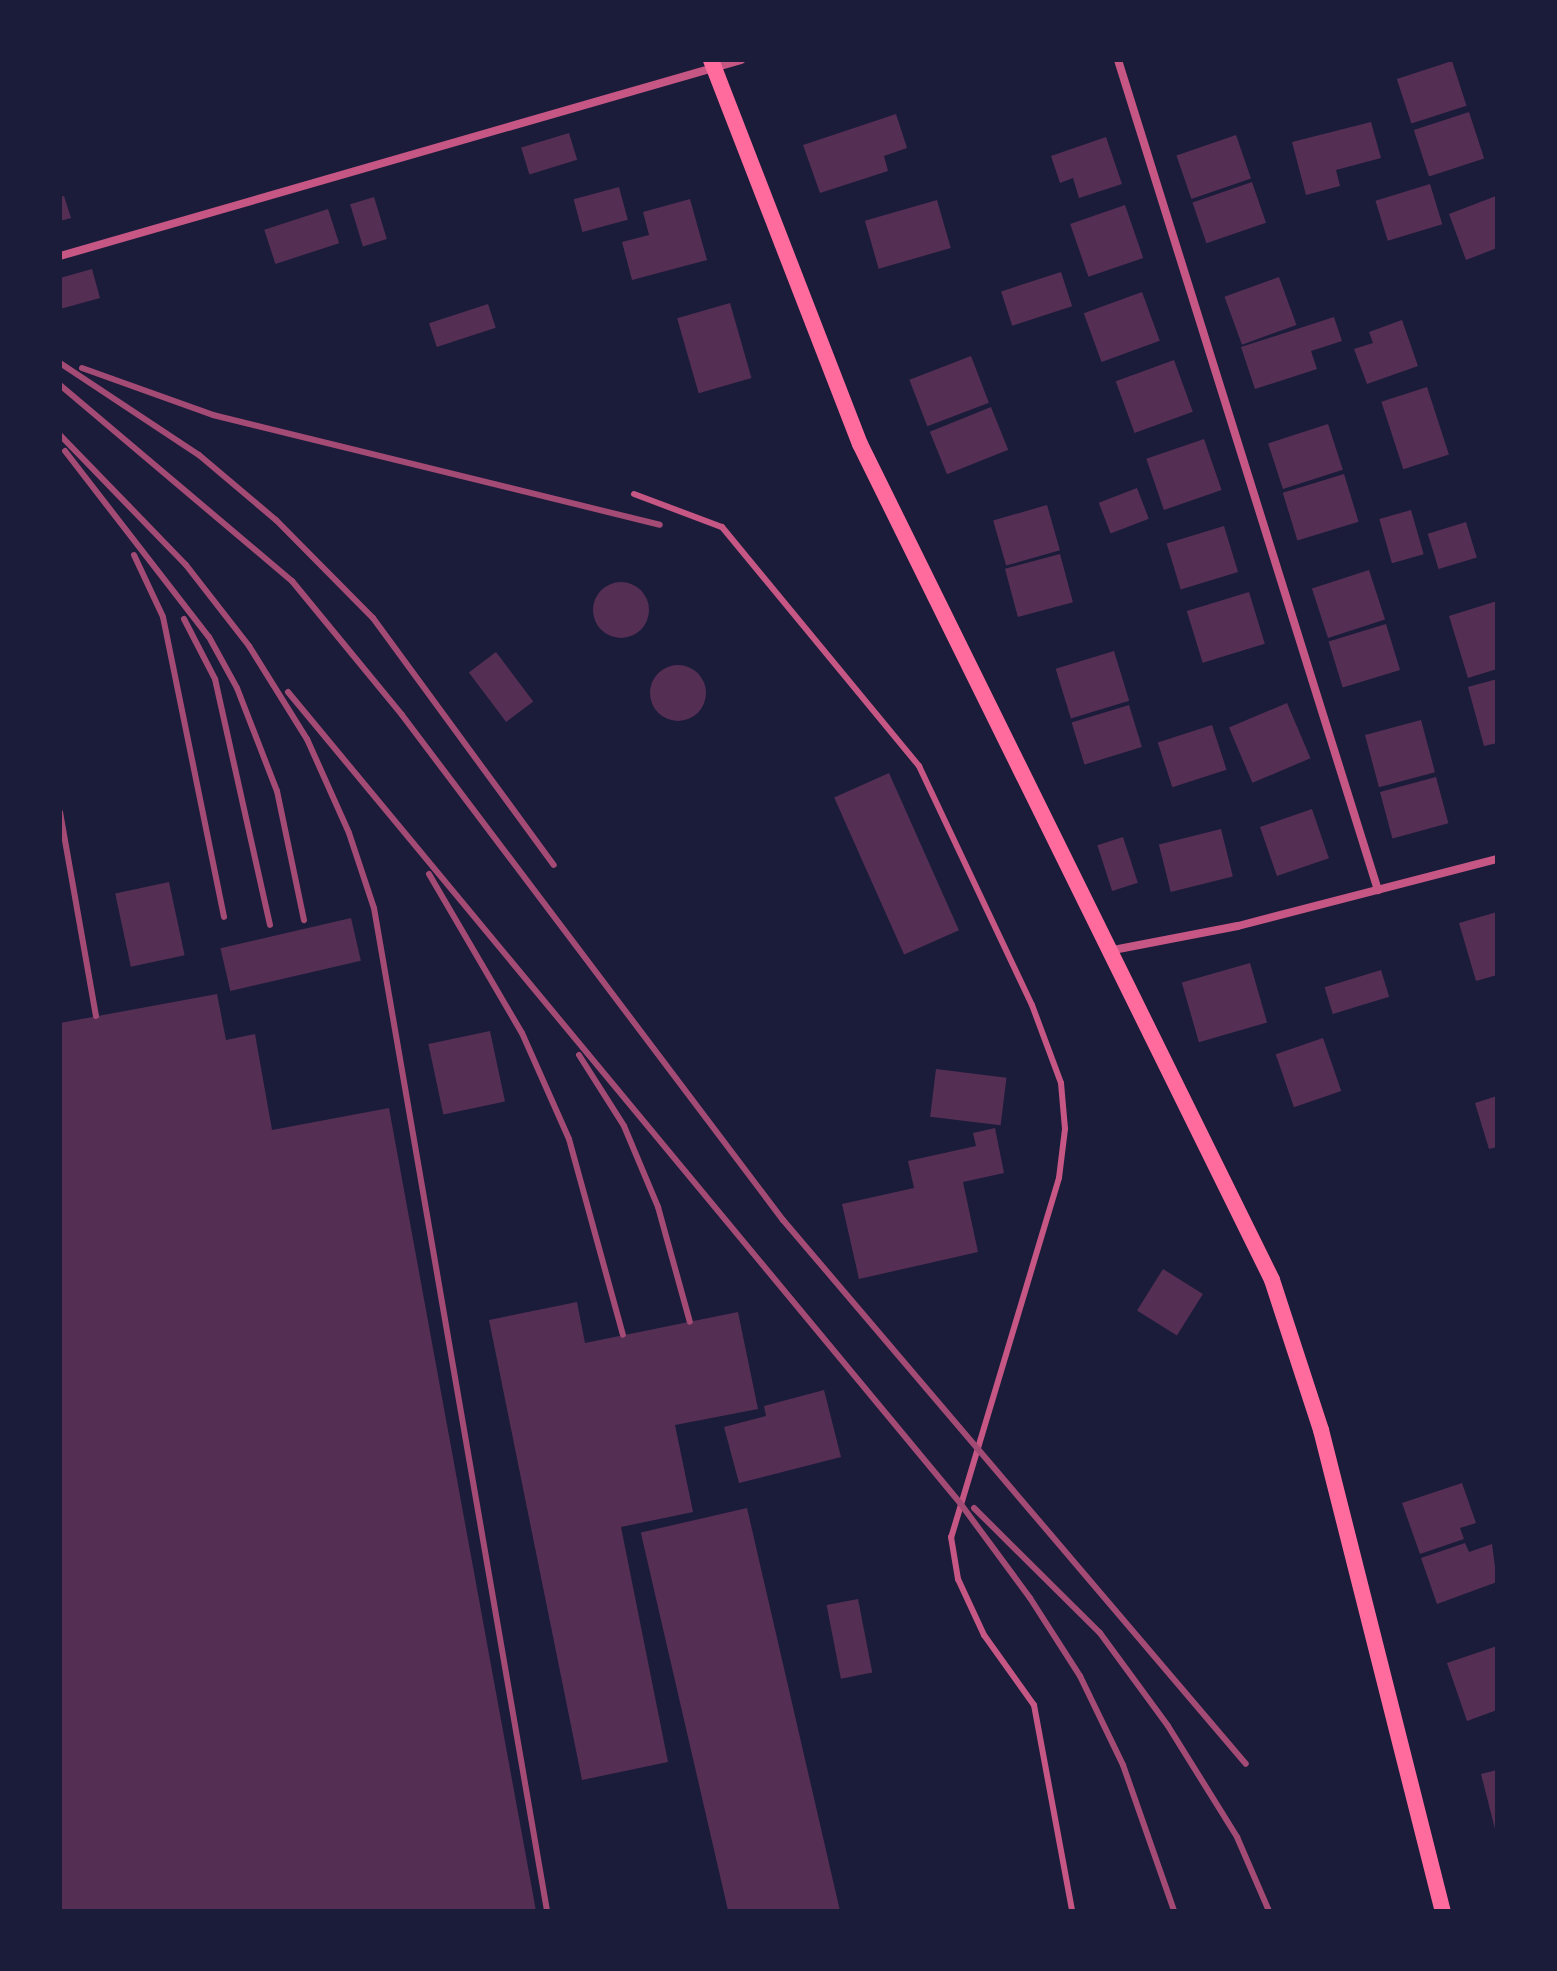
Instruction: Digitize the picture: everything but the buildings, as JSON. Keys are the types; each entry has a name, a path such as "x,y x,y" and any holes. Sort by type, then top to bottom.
{"main road":[{"path":"712,64 860,444 1107,951 1272,1280 1321,1430 1443,1911"}],"street":[{"path":"60,256 712,64 741,60"},
{"path":"1118,60 1378,890"},
{"path":"1107,951 1378,890 1497,859"}],"lane":[{"path":"634,494 722,527 919,766 1032,1005 1061,1083 1065,1129 1059,1178 951,1537 958,1579 984,1635 1034,1705 1072,1911"}],"railway":[{"path":"60,363 199,455 276,520 373,618 554,865"},
{"path":"82,368 213,415 660,525"},
{"path":"60,385 292,581 402,715 783,1220 1246,1764"},
{"path":"60,435 186,565 249,646 307,739 349,833 374,908 547,1911"},
{"path":"65,451 209,637 237,688 277,791 304,920"},
{"path":"134,555 163,617 224,917"},
{"path":"184,619 215,679 270,925"},
{"path":"288,692 960,1503 1030,1598 1080,1676 1123,1765 1174,1911"},
{"path":"60,812 96,1016"},
{"path":"429,874 522,1033 569,1139 623,1335"},
{"path":"579,1055 624,1126 658,1207 690,1322"},
{"path":"974,1508 1100,1633 1168,1726 1237,1837 1269,1911"}]}
